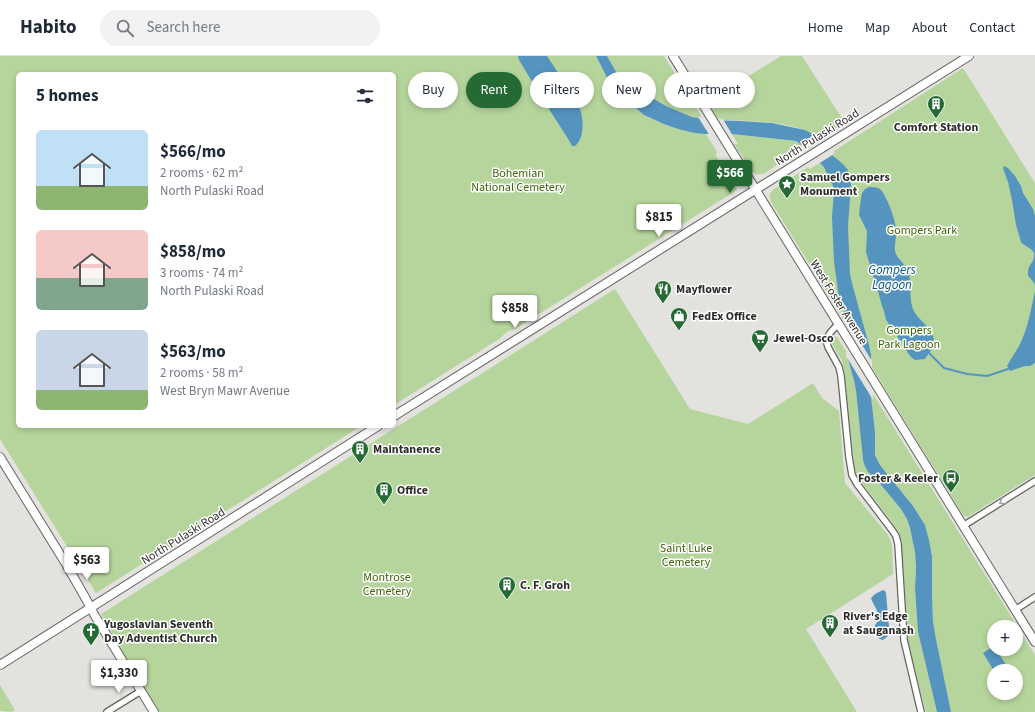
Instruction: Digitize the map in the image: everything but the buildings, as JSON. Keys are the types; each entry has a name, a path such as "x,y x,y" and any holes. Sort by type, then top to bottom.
{"main road":[{"name":"West Foster Avenue","path":"673,56 1035,642"},
{"name":"North Pulaski Road","path":"396,415 969,56"},
{"name":"North Pulaski Road","path":"0,665 375,428"},
{"path":"0,457 154,712"}],"street":[{"path":"838,324 826,340 828,347 839,367 841,376 852,474 856,484 896,536 898,544 904,640 921,712"},
{"path":"963,526 1035,481"},
{"path":"1015,610 1035,597"},
{"path":"107,712 141,691"}],"green space":[{"name":"Bohemian National Cemetery","path":"0,56 596,56 604,72 602,72 602,108 636,108 644,115 664,124 678,129 706,134 717,152 717,158 737,190 515,329 508,331 499,339 396,404 396,72 16,72 16,428 358,428 96,593 0,439"},
{"path":"607,56 664,56 674,72 664,72 664,105 656,100 656,72 616,72"},
{"path":"781,56 802,56 845,123 824,136 822,134 818,137 797,128 785,125 718,119 711,108 755,108 755,72"},
{"name":"Gompers Park","path":"963,68 1035,183 1035,475 966,517 963,515 889,395 872,367 872,361 846,318 845,322 771,202 770,197 771,192 774,189 808,167 810,169 835,153 834,151"},
{"path":"671,108 696,108 702,117 692,117"},
{"path":"732,134 796,141 803,146 765,173 758,174 752,171 734,144 738,144"},
{"path":"615,289 690,409 748,424 813,383 822,398 839,411 845,483 888,535 892,545 893,574 806,629 857,712 159,712 101,614"},
{"path":"833,336 837,337 846,351 846,356 854,382 863,460 868,472 876,479 901,509 910,528 915,551 915,589 918,632 937,712 926,712 908,643 900,534 857,476 854,465 844,369 842,361 831,342 831,338"},
{"path":"873,394 1013,620 987,620 987,656 1023,656 1023,636 1035,655 1035,712 951,712 933,622 932,556 929,540 925,525 913,506 880,465 875,455 875,432 871,396 873,399"},
{"path":"0,685 15,710 12,712 0,711"}],"water":[{"path":"518,56 547,56 558,72 530,72 530,78"},
{"path":"596,56 607,56 616,72 604,72"},
{"path":"656,100 664,105 664,108 671,108 692,117 711,120 772,123 805,130 818,137 832,155 848,170 851,185 848,226 850,274 871,355 871,396 875,432 875,455 880,465 913,506 925,525 932,556 933,622 951,712 937,712 918,632 915,589 915,552 907,519 901,509 876,479 868,472 863,460 856,391 848,359 846,317 839,298 834,262 832,217 834,191 824,167 796,141 732,134 695,133 678,129 644,115 636,108 656,108"},
{"path":"579,108 582,118 582,134 575,146 572,146 549,109"},
{"path":"1004,166 1008,168 1015,176 1033,209 1035,216 1035,289 1034,284 1028,274 1028,269 1034,253 1021,242 1016,225 1008,182 1003,168"},
{"name":"Gompers Lagoon","path":"869,187 881,190 888,203 896,226 895,251 909,274 913,309 933,336 934,345 925,359 915,360 912,358 886,320 866,252 867,231 859,215 862,193"},
{"path":"1035,291 1035,363 1030,366 1025,366 1010,371 1007,366 1025,332"},
{"path":"883,590 886,593 889,627 888,636 883,640 875,634 873,629 878,621 878,617 871,598"},
{"path":"987,650 987,656 1000,656 1005,664 990,664 983,653"}],"pier":[{"path":"698,117 723,119 733,136 710,136"},
{"path":"819,136 828,149 834,154 818,164 801,147"},
{"path":"845,317 872,361 873,400 846,356"}],"waterway":[{"path":"929,353 944,368 967,374 987,376 1008,369"}],"place":[{"name":"Comfort Station","path":"936,119"},
{"name":"Samuel Gompers Monument","path":"787,199"},
{"name":"Mayflower","path":"663,304"},
{"name":"FedEx Office","path":"679,331"},
{"name":"Jewel-Osco","path":"760,353"},
{"name":"Maintanence","path":"360,464"},
{"name":"Foster & Keeler","path":"951,493"},
{"name":"Office","path":"384,505"},
{"name":"C. F. Groh","path":"507,600"},
{"name":"River's Edge at Sauganash","path":"830,638"},
{"name":"Yugoslavian Seventh Day Adventist Church","path":"91,646"}],"park label":[{"name":"Gompers Park Lagoon","path":"909,337"},
{"name":"Saint Luke Cemetery","path":"686,555"},
{"name":"Montrose Cemetery","path":"387,584"}]}
